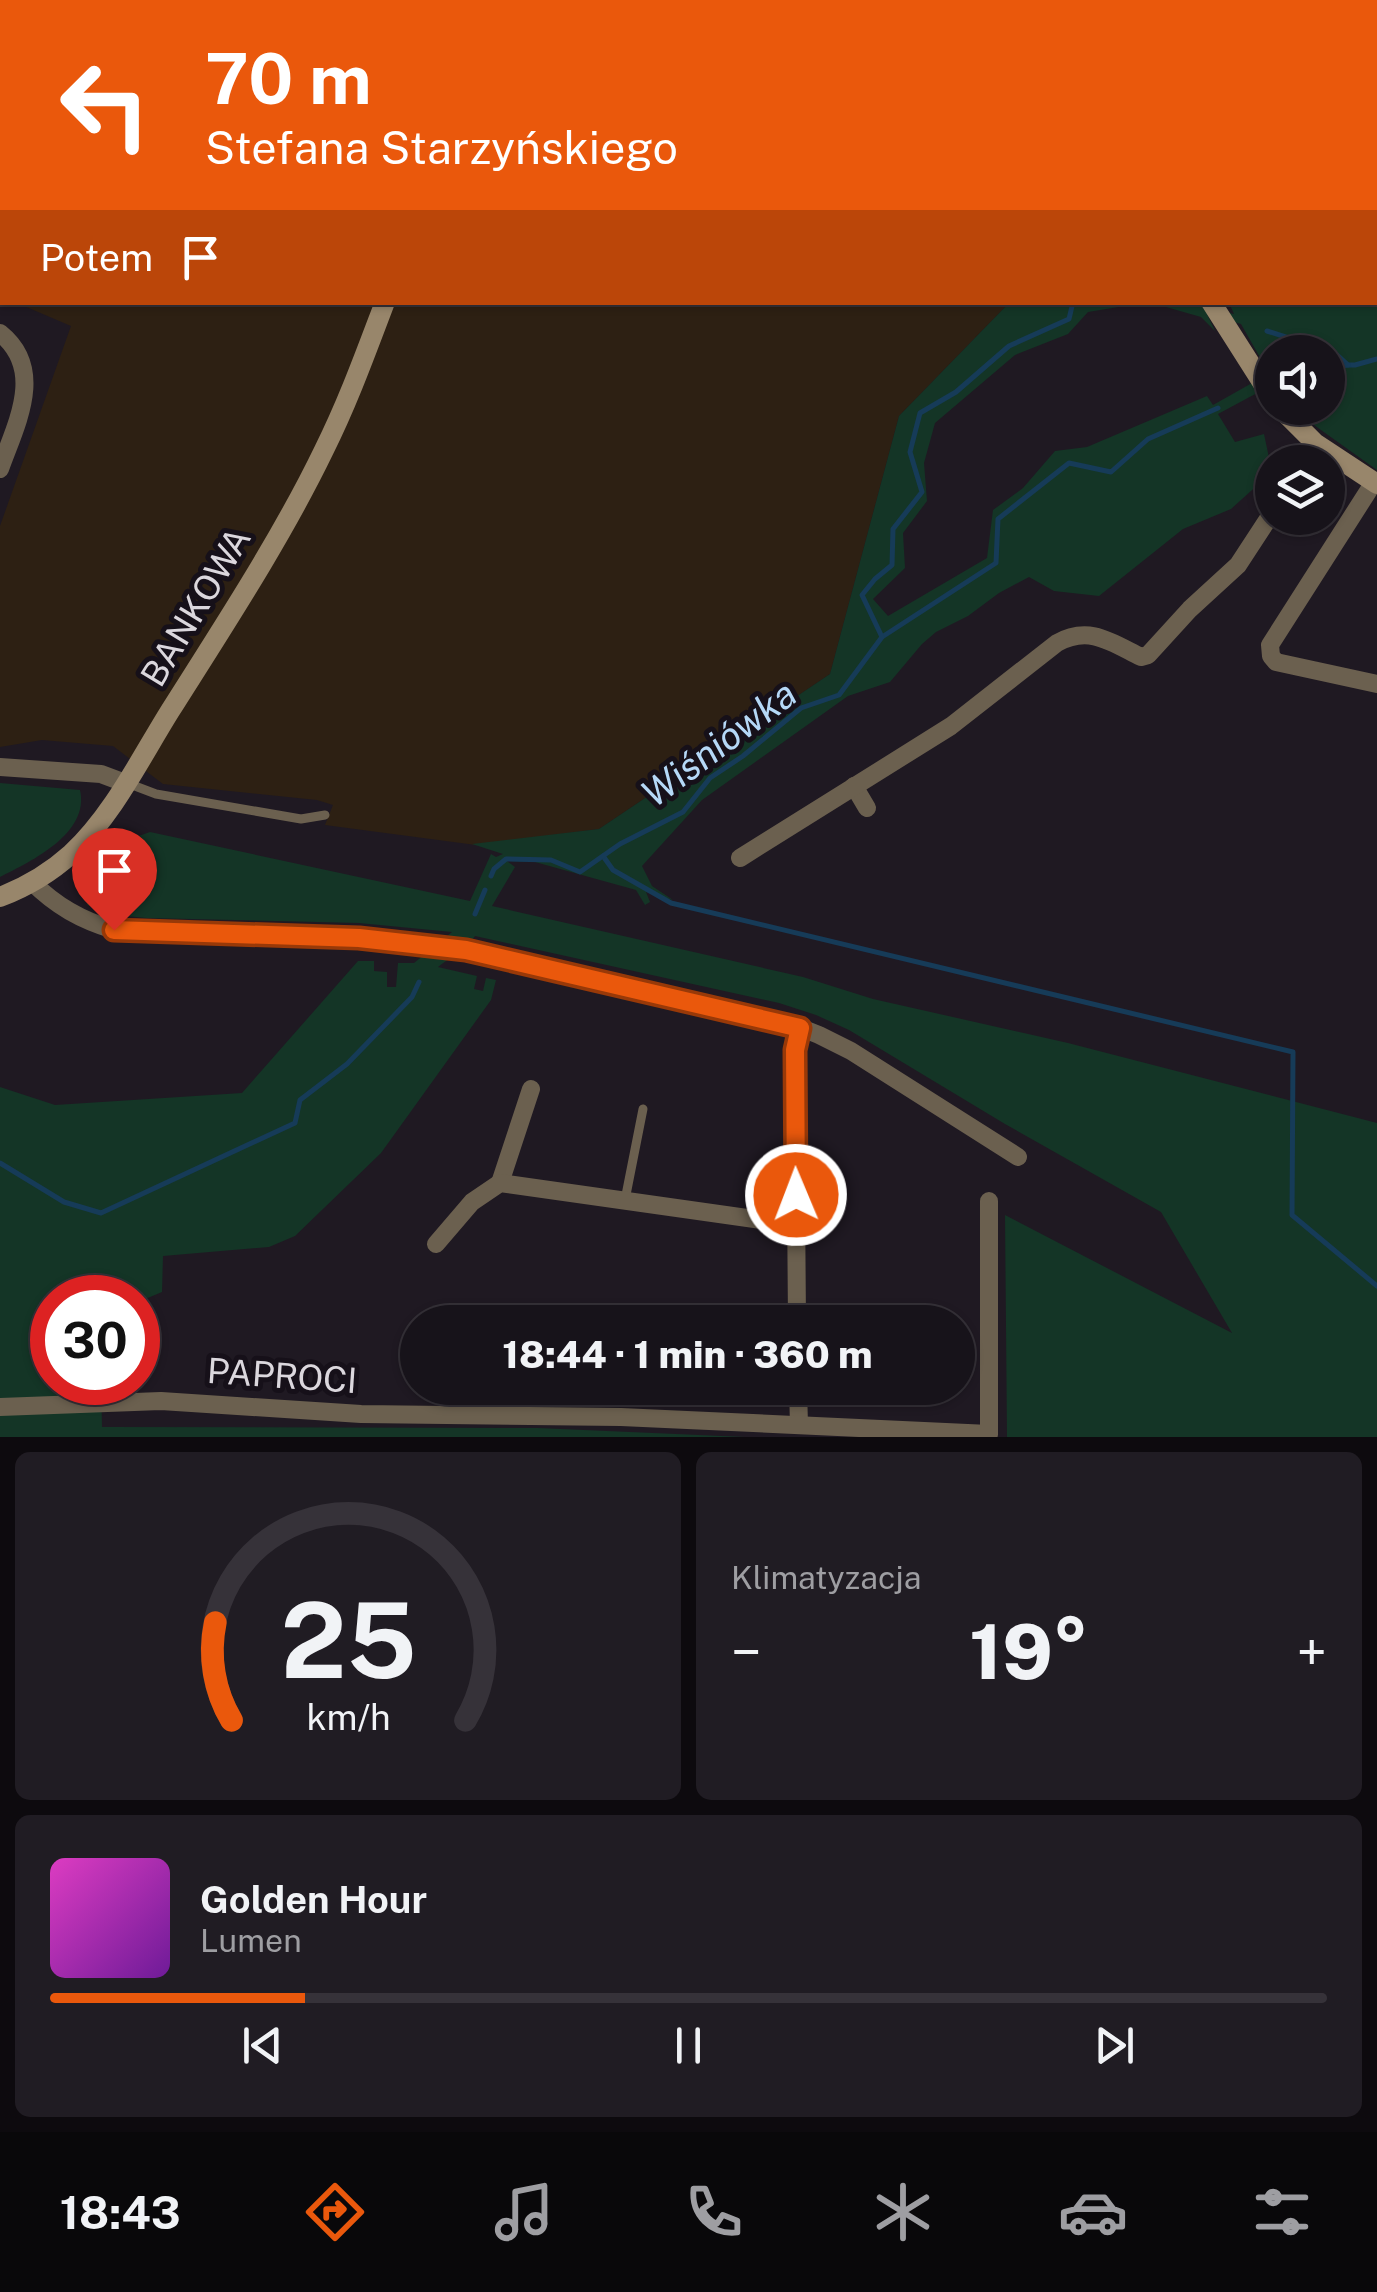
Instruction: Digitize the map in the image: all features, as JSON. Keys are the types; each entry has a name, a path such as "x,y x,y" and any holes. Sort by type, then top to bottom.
{"street":[{"name":"BANKOWA","path":"0,898 55,867 105,815 298,502 348,397 385,305"},
{"path":"1212,305 1255,372"},
{"path":"0,333 15,347 23,364 25,388 0,469"},
{"path":"1345,469 1376,483 1270,645 1271,656 1276,662 1377,684"},
{"path":"740,858 950,726 1069,636 1097,636 1141,657 1148,655 1238,565 1258,535"},
{"path":"0,767 101,774 125,783"},
{"path":"854,786 867,808"},
{"path":"32,882 68,911 114,930 373,939 466,950 800,1028 850,1051 1018,1157"},
{"path":"798,1305 795,1050 800,1028"},
{"path":"436,1244 472,1202 500,1183 530,1089"},
{"path":"500,1183 796,1225"},
{"name":"PAPROCI","path":"0,1407 161,1401 361,1414 622,1417 989,1434 989,1201"},
{"path":"798,1405 799,1425"}],"lane":[{"path":"125,783 156,794 301,819 325,816"},
{"path":"625,1200 642,1110"}],"shaded area":[{"path":"22,305 1007,305 899,416 830,674 599,829 476,845 325,825 333,805 317,800 163,784 113,746 42,740 0,747 0,526 71,326"}],"green space":[{"path":"1007,305 1131,305 1088,312 1068,334 1015,355 935,423 924,463 927,501 903,533 905,568 873,599 888,616 987,558 993,510 1023,488 1055,451 1087,447 1207,396 1213,405 1255,381 1255,394 1218,414 1235,442 1264,434 1266,445 1255,445 1255,487 1231,509 1183,529 1099,596 1054,591 1029,577 936,632 890,682 848,696 702,800 642,866 652,886 673,900 646,892 650,902 645,905 636,890 535,862 507,861 515,867 492,906 803,977 873,999 1068,1043 1377,1123 1377,1437 1007,1437 1005,1215 1232,1333 1161,1212 849,1030 816,1015 779,1003 475,936 438,967 477,976 474,989 483,991 486,978 496,980 491,1000 381,1153 295,1236 269,1247 163,1256 160,1293 160,1275 30,1275 30,1405 102,1405 102,1427 538,1428 745,1437 0,1437 0,1087 55,1105 242,1093 358,961 374,961 374,971 387,972 387,987 396,987 398,963 414,963 452,932 359,923 147,918 114,915 87,905 91,879 130,839 150,832 470,901 491,854 503,854 472,844 599,829 830,674 899,416"},
{"path":"1159,305 1201,306 1234,314 1230,305 1377,305 1377,470 1314,425 1345,425 1345,335 1255,335 1255,349 1241,324 1207,314 1215,331 1201,317"},
{"path":"0,783 80,790 81,805 68,832 56,844 0,877"}],"waterway":[{"name":"Wiśniówka","path":"491,876 506,859 551,860 580,872 620,844 683,812 710,778 801,708 839,695 882,637 862,595 892,565 893,529 922,492 910,452 920,413 956,392 1009,346 1069,319 1072,305"},
{"name":"Wiśniówka","path":"1267,331 1335,353 1348,365 1377,359"},
{"path":"882,637 996,563 998,519 1069,463 1111,472 1148,439 1218,408"},
{"path":"603,856 613,870 671,903 1293,1052 1292,1215 1377,1286"},
{"name":"Wiśniówka","path":"475,914 485,890"},
{"name":"Wiśniówka","path":"0,1163 64,1202 101,1213 295,1123 300,1100 347,1064 412,997 419,982"}],"route":[{"path":"114,930 359,938 466,950 800,1028 795,1050 796,1195"}]}
